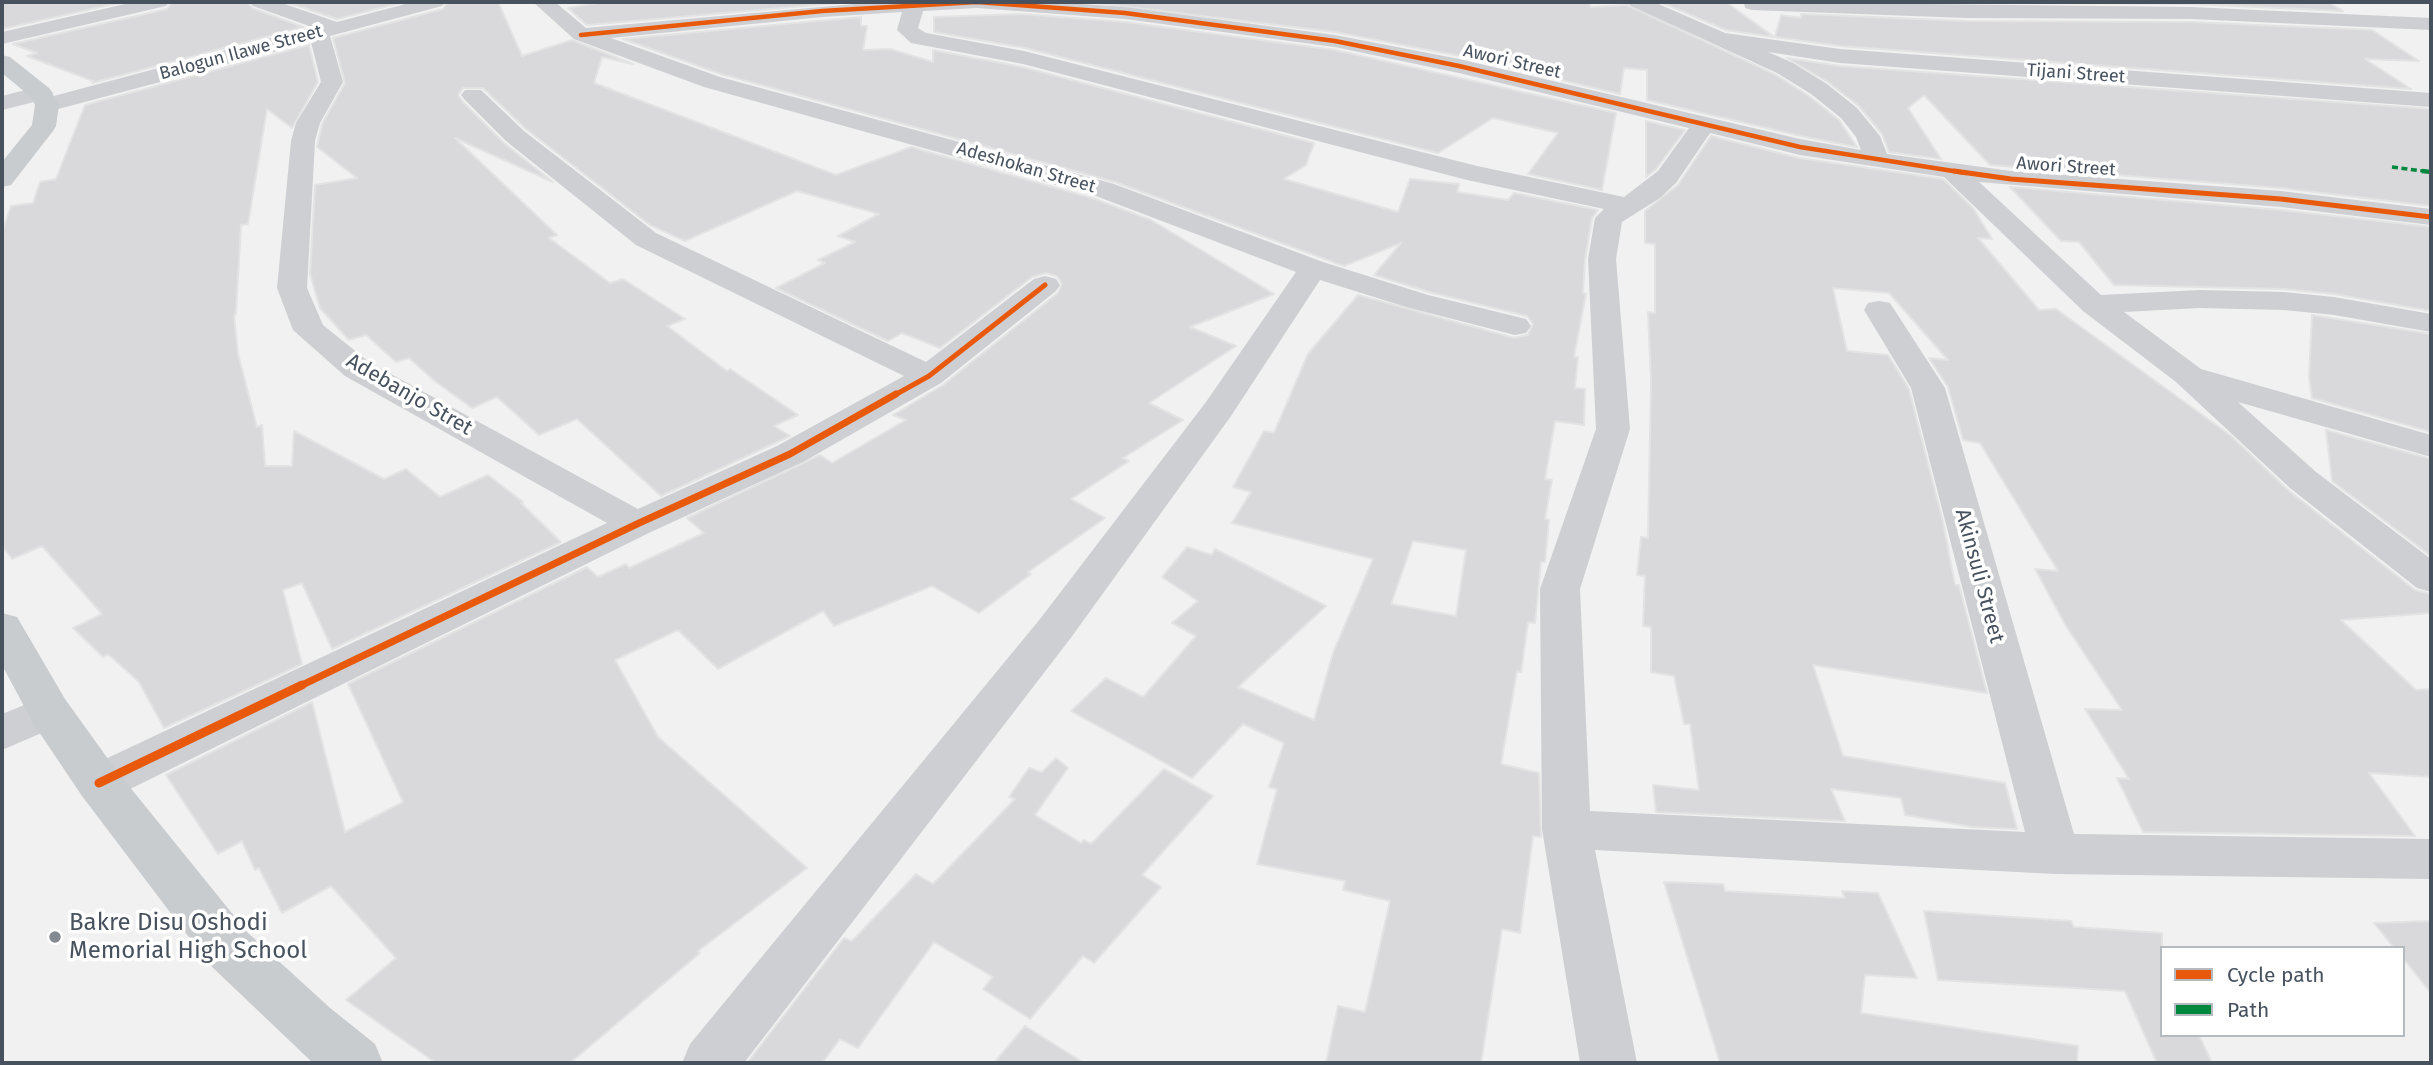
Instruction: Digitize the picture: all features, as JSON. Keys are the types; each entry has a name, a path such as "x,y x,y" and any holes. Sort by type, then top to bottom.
{"main road":[{"path":"2,62 44,99 44,126 2,179"},
{"path":"2,627 49,710 99,783 229,949 309,1025 355,1063"}],"street":[{"path":"2,38 159,2"},
{"path":"260,2 326,30"},
{"name":"Balogun Ilawe Street","path":"2,103 44,99 435,2"},
{"name":"Adeshokan Street","path":"543,2 551,12 581,35 712,82 1105,190 1313,268 1417,301 1515,326"},
{"name":"Awori Street","path":"581,35 741,18 915,5 977,2 1044,5 1335,41 1459,66 1800,147 1877,160 2011,179 2281,199 2431,217"},
{"path":"1638,2 1785,68 1819,89 1849,113 1868,136 1877,160"},
{"path":"1721,39 1753,3 1966,12 2191,13 2431,24"},
{"path":"915,5 907,30 919,38 1024,58 1476,174 1627,205"},
{"name":"Adebanjo Stret","path":"326,30 332,82 308,123 303,141 292,288 309,330 357,369 637,524"},
{"name":"Tijani Street","path":"1721,39 1840,56 2431,100"},
{"path":"474,95 515,136 646,239 929,376"},
{"path":"1608,1063 1566,829 1560,589 1613,429 1602,259 1609,218 1651,192 1667,177 1703,125"},
{"path":"1951,171 2094,305 2188,375 2303,480 2431,579"},
{"path":"710,1063 1055,629 1219,409 1313,268"},
{"path":"99,783 637,524 790,454 929,376 1045,285"},
{"path":"2094,305 2200,299 2284,301 2334,306 2431,323"},
{"name":"Akinsuli Street","path":"1879,310 1928,388 2055,853"},
{"path":"2188,375 2281,405 2431,446"},
{"path":"2,733 49,710"},
{"path":"1566,829 2055,853 2431,859"}],"building":[{"path":"2,2 123,2 2,29"},
{"path":"172,2 247,2 252,8 303,27 92,83 93,81 27,56 37,53 13,44 167,9"},
{"path":"286,2 404,2 337,19"},
{"path":"448,2 498,2 522,56 572,40 633,64 602,57 594,83 836,175 911,147 1095,199 1151,220 1274,294 1190,327 1236,346 1149,403 1183,420 1123,458 1129,461 1071,499 1105,518 1028,572 1031,574 979,613 932,586 834,626 823,611 718,669 678,630 615,660 658,737 807,868 698,951 700,953 570,1063 436,1063 346,1000 396,958 331,886 282,913 259,868 255,870 242,841 218,854 166,775 312,702 345,832 403,802 348,684 587,567 598,577 626,564 629,568 704,533 687,518 820,455 832,463 906,420 893,415 943,385 1058,293 1062,284 1057,276 1046,273 1032,277 940,348 902,333 888,341 776,288 825,263 818,260 855,242 838,236 879,214 797,191 685,241 650,225 526,129 483,88 463,88 458,95 463,102 504,143 553,182 455,138 557,235 549,238 610,283 623,279 685,319 667,326 727,371 730,369 798,415 774,426 790,436 661,496 577,419 539,435 497,397 472,408 409,358 396,362 366,335 349,340 320,308 310,274 315,185 357,178 317,147 322,124 345,83 333,38 443,9"},
{"path":"605,2 850,2 587,25 568,8"},
{"path":"1088,2 1588,2 1591,7 1627,5 1776,75 1839,120 1857,147 1647,100 1647,70 1624,68 1620,94 1460,56 1335,32"},
{"path":"1726,2 1774,37 1726,30 1663,3"},
{"path":"1956,2 2328,2 2343,11 2191,4"},
{"path":"1021,14 1125,22 1335,50 1616,113 1602,190 1528,174 1558,133 1493,118 1438,153 1025,48 934,32 934,17"},
{"path":"1801,14 1966,21 2191,22 2372,30 2419,61 2365,59 2411,89 1840,46 1775,37 1781,15 1801,18"},
{"path":"861,17 861,26 867,26 863,50 890,49 933,62 933,50 1022,67 1314,143 1306,165 1284,179 1398,212 1410,179 1459,184 1457,192 1508,200 1514,193 1598,210 1592,218 1585,259 1583,293 1586,294 1574,357 1578,357 1575,388 1585,389 1584,425 1555,421 1545,479 1552,480 1545,519 1549,520 1545,562 1541,562 1535,623 1528,622 1521,672 1517,671 1501,764 1539,773 1541,837 1533,836 1520,933 1502,929 1481,1063 1326,1063 1338,1006 1365,1012 1390,901 1343,890 1345,881 1257,864 1277,789 1269,787 1284,743 1243,724 1192,778 1071,711 1106,678 1143,697 1196,636 1172,623 1198,601 1162,577 1187,547 1212,555 1215,549 1326,606 1238,687 1314,720 1333,653 1373,559 1232,523 1251,492 1233,487 1264,431 1274,433 1308,354 1358,295 1514,338 1528,335 1533,324 1527,316 1429,292 1374,275 1401,243 1344,266 1115,182 721,74 623,39","holes":["1413,541 1466,550 1456,616 1391,604"]},
{"path":"309,45 318,82 292,128 267,109 248,224 241,225 234,315 238,354 257,427 262,425 265,466 292,466 294,431 384,479 406,469 440,497 488,475 523,502 521,503 561,542 332,649 302,583 283,590 302,664 164,728 139,682 108,654 103,657 73,628 102,614 42,546 12,559 2,546 2,232 11,206 33,203 40,182 56,179 85,105"},
{"path":"1787,58 1840,66 2431,109 2431,206 2281,188 1990,165 1924,95 1908,108 1941,159 1889,152 1882,134 1859,106 1828,82"},
{"path":"1646,121 1685,130 1656,169 1646,177"},
{"path":"1711,136 1799,158 1943,179 1973,208 1992,239 1978,238 2039,310 2056,309 2230,435 2288,490 2415,590 2431,594 2431,613 2341,620 2416,690 2431,689 2431,777 2369,773 2415,836 2143,832 2117,778 2129,779 2085,709 2122,710 2066,626 2035,569 2058,571 1980,443 1963,440 1948,387 1929,358 1948,360 1889,293 1833,288 1847,351 1888,355 1909,389 1943,522 1955,585 1959,585 1987,693 1813,665 1843,756 2005,783 2017,829 1972,827 1905,815 1901,798 1831,789 1845,821 1656,812 1653,785 1699,790 1690,724 1684,724 1674,676 1651,672 1651,627 1643,626 1645,576 1637,575 1641,537 1648,538 1651,382 1648,312 1655,313 1655,244 1645,243 1645,211 1678,185"},
{"path":"2010,187 2281,210 2431,227 2431,311 2334,294 2284,289 2114,285 2079,242 2061,241"},
{"path":"2312,315 2431,334 2431,432 2312,398 2309,377"},
{"path":"2326,430 2431,459 2431,556 2332,481"},
{"path":"1056,758 1068,768 1035,815 1081,843 1084,840 1091,844 1164,769 1213,796 1142,875 1161,887 1094,963 1083,956 1030,1019 983,989 993,977 934,942 858,1048 840,1039 822,1063 747,1063 844,938 852,941 916,874 933,884 1015,799 1009,797 1029,768 1042,772"},
{"path":"1664,882 1723,884 1725,891 1845,898 1842,891 1878,893 1917,978 1865,975 1861,1013 2078,1046 2077,1063 1720,1063"},
{"path":"1924,911 2071,921 2074,927 2162,933 2160,1037 2200,1037 2212,1063 2157,1063 2125,991 1938,980"},
{"path":"2431,921 2431,993 2405,960 2405,946 2392,946 2374,923"},
{"path":"1025,1026 1084,1063 994,1063"}],"marked path":[{"path":"2392,167 2431,172"}],"cycle path":[{"path":"581,35 822,11 977,2 1125,13 1335,41 1459,66 1800,147 1877,160 2011,179 2281,199 2431,217"},
{"path":"99,783 637,524 790,454 929,376 1045,285"}],"place":[{"name":"Bakre Disu Oshodi Memorial High School","path":"55,937"}]}
